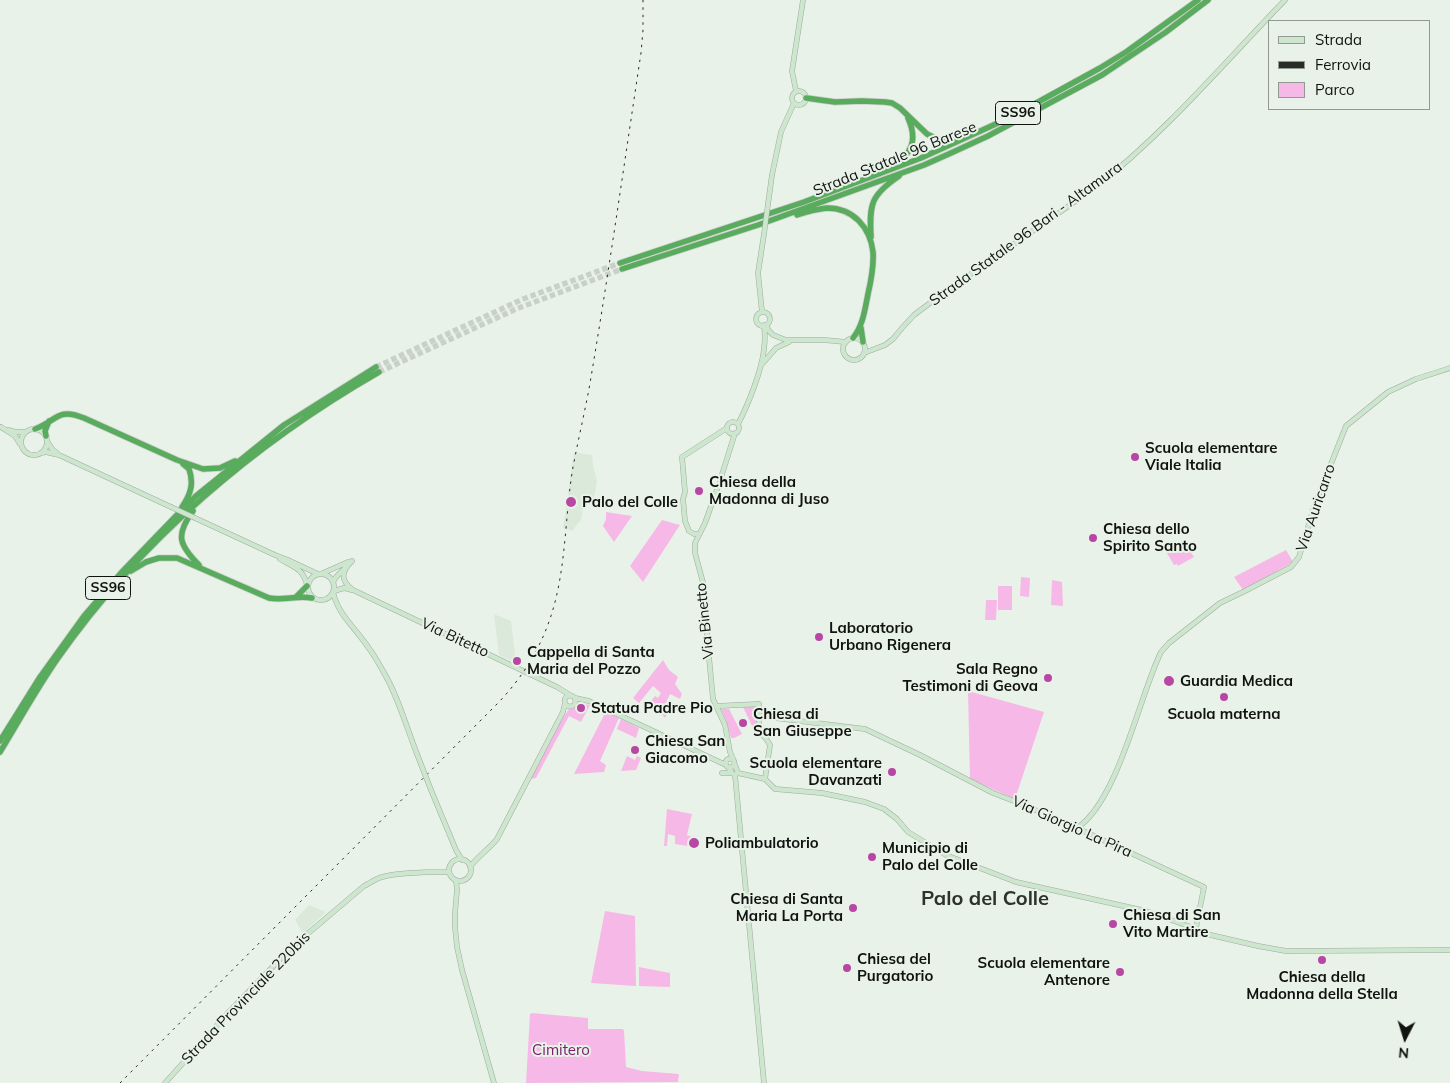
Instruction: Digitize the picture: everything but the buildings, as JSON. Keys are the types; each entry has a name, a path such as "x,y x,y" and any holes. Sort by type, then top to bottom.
{"highway":[{"name":"Strada Statale 96 Barese","path":"1198,0 1164,29 1102,75 988,136 924,165 758,225 621,266 865,180 975,134 1009,118 1100,68 1164,29 1208,0"},
{"path":"806,98 835,102 862,101 892,104 900,108 927,134 937,139 946,140 975,134"},
{"path":"865,180 893,166 909,152 913,132 907,116"},
{"path":"871,243 870,220 875,197 880,190 899,176 924,165"},
{"path":"758,225 827,208 850,214 862,223 871,243 873,267 861,326 853,338"},
{"path":"861,326 864,344"},
{"path":"0,752 58,658 123,577 228,476 266,447 378,370 284,425 242,458 220,468 203,469 177,460 78,415 61,414 35,429"},
{"path":"46,438 49,421"},
{"name":"SS96","path":"0,741 40,676 84,616 121,573 196,496 242,458"},
{"path":"175,517 186,500 192,484 189,469 177,460"},
{"path":"200,567 186,553 181,540 186,520 202,499"},
{"path":"123,577 146,562 159,558 177,558 269,598 282,600 296,597 312,598"},
{"path":"296,597 307,586"}],"street":[{"path":"762,312 758,274 772,174 781,132 794,103 792,96 796,91 792,71 803,0"},
{"name":"Strada Statale 96 Bari - Altamura","path":"875,348 885,345 914,316 935,300 1096,187 1120,168 1160,132 1285,0"},
{"path":"794,103 802,104 806,98 803,92 796,91"},
{"path":"727,428 730,432 735,433 739,430 738,424 745,411 761,366 765,325 769,321 766,313 762,312"},
{"path":"762,312 757,316 758,324 765,325 779,339 846,342 853,338 875,348"},
{"path":"824,340 838,344 844,350 846,356 851,359 858,359 864,353 875,348"},
{"path":"761,366 776,348 796,341"},
{"path":"844,350 846,342"},
{"path":"864,344 864,353"},
{"name":"Via Auricarro","path":"1077,828 1084,823 1109,788 1161,652 1220,602 1291,567 1296,561 1304,545 1314,507 1346,426 1393,389 1450,368"},
{"path":"699,534 689,531 685,521 682,457 727,428 731,422 738,424"},
{"path":"0,427 15,436 24,451 30,455 46,452 59,454"},
{"path":"0,427 16,432 35,429 41,431 52,449 59,454 274,555 300,570 305,576 309,594 318,601 325,600 333,592 344,588 353,590"},
{"path":"21,445 25,432"},
{"name":"Via Binetto","path":"729,763 730,752 725,725 713,699 704,590 695,553 695,543 710,509 735,433"},
{"path":"42,453 46,447 46,438"},
{"path":"274,555 328,576 333,583 349,586"},
{"path":"307,586 311,578 352,561 336,577 333,583 336,604 384,672 456,850 470,867"},
{"path":"346,566 344,579 353,590"},
{"name":"Via Bitetto","path":"353,590 557,686 573,698"},
{"path":"325,600 336,604"},
{"path":"557,686 566,703 574,705 573,698"},
{"path":"457,890 463,880 469,875 470,867 497,839 563,712 567,696 589,701 720,762 729,763"},
{"path":"717,706 759,704 758,731 770,745 765,779"},
{"name":"Via Giorgio La Pira","path":"759,716 864,729 993,793 1077,828 1204,887 1195,933"},
{"path":"729,763 735,774 764,1083"},
{"path":"729,763 722,772 765,779 775,788 854,798 884,809 897,818 908,832 946,855 1016,882 1146,911 1191,927 1195,933 1286,951 1450,950"},
{"path":"456,850 455,860 450,870 453,878 456,880 457,890 455,913 457,947 494,1083"},
{"path":"455,860 475,861"},
{"name":"Strada Provinciale 220bis","path":"165,1083 227,1014 292,947 364,886 374,880 388,876 450,870"},
{"path":"456,880 463,880"}],"shaded area":[{"path":"574,452 592,455 597,481 593,503 584,502 581,520 573,531 563,528"},
{"path":"494,614 511,621 516,663 499,655"},
{"path":"309,905 326,912 303,934 295,920"}],"green space":[{"path":"606,512 632,516 614,542 603,526"},
{"path":"662,520 680,525 643,582 630,566"},
{"path":"1183,540 1194,557 1178,566 1177,564 1174,565 1165,550"},
{"path":"1286,550 1293,562 1243,590 1234,577"},
{"path":"1021,577 1030,578 1029,597 1020,596"},
{"path":"1052,580 1062,582 1063,606 1051,605"},
{"path":"998,586 1012,586 1012,610 998,610"},
{"path":"986,600 997,600 996,620 985,620"},
{"path":"663,660 669,670 678,677 675,684 682,694 680,699 670,694 663,709 668,712 665,718 658,709 651,705 653,703 651,701 655,696 658,698 661,693 653,686 639,703 633,698"},
{"path":"968,691 1044,712 1015,799 970,779"},
{"path":"579,703 590,705 581,722 569,716 536,778 530,779 558,725 571,706"},
{"path":"754,706 757,709 756,725 753,728 743,707"},
{"path":"721,709 729,709 742,734 731,738"},
{"path":"608,713 619,718 600,761 606,765 604,772 574,774 604,715"},
{"path":"621,719 639,728 636,738 617,729"},
{"path":"627,756 635,760 637,756 641,758 636,770 621,771"},
{"path":"667,809 692,814 687,835 698,839 690,840 688,846 675,844 675,836 668,834 667,846 664,846"},
{"path":"605,911 635,916 636,986 591,983"},
{"path":"639,967 670,973 670,987 639,986"},
{"name":"Cimitero","path":"530,1014 588,1018 588,1029 622,1029 624,1030 626,1067 642,1071 679,1074 678,1082 526,1083"}],"tunnel":[{"path":"376,367 523,299 620,263"},
{"path":"379,372 516,309 622,269"}],"railway":[{"path":"120,1083 498,703 520,677 538,648 553,608 562,568 573,467 596,347 641,53 643,0"}],"place":[{"name":"Scuola elementare Viale Italia","path":"1135,457"},
{"name":"Chiesa della Madonna di Juso","path":"699,491"},
{"name":"Palo del Colle","path":"571,502"},
{"name":"Chiesa dello Spirito Santo","path":"1093,538"},
{"name":"Laboratorio Urbano Rigenera","path":"819,637"},
{"name":"Cappella di Santa Maria del Pozzo","path":"517,661"},
{"name":"Sala Regno Testimoni di Geova","path":"1048,678"},
{"name":"Guardia Medica","path":"1169,681"},
{"name":"Scuola materna","path":"1224,697"},
{"name":"Statua Padre Pio","path":"581,708"},
{"name":"Chiesa di San Giuseppe","path":"743,723"},
{"name":"Chiesa San Giacomo","path":"635,750"},
{"name":"Scuola elementare Davanzati","path":"892,772"},
{"name":"Poliambulatorio","path":"694,843"},
{"name":"Municipio di Palo del Colle","path":"872,857"},
{"name":"Chiesa di Santa Maria La Porta","path":"853,908"},
{"name":"Chiesa di San Vito Martire","path":"1113,924"},
{"name":"Chiesa della Madonna della Stella","path":"1322,960"},
{"name":"Chiesa del Purgatorio","path":"847,968"},
{"name":"Scuola elementare Antenore","path":"1120,972"}],"district":[{"name":"Palo del Colle","path":"985,899"}]}
